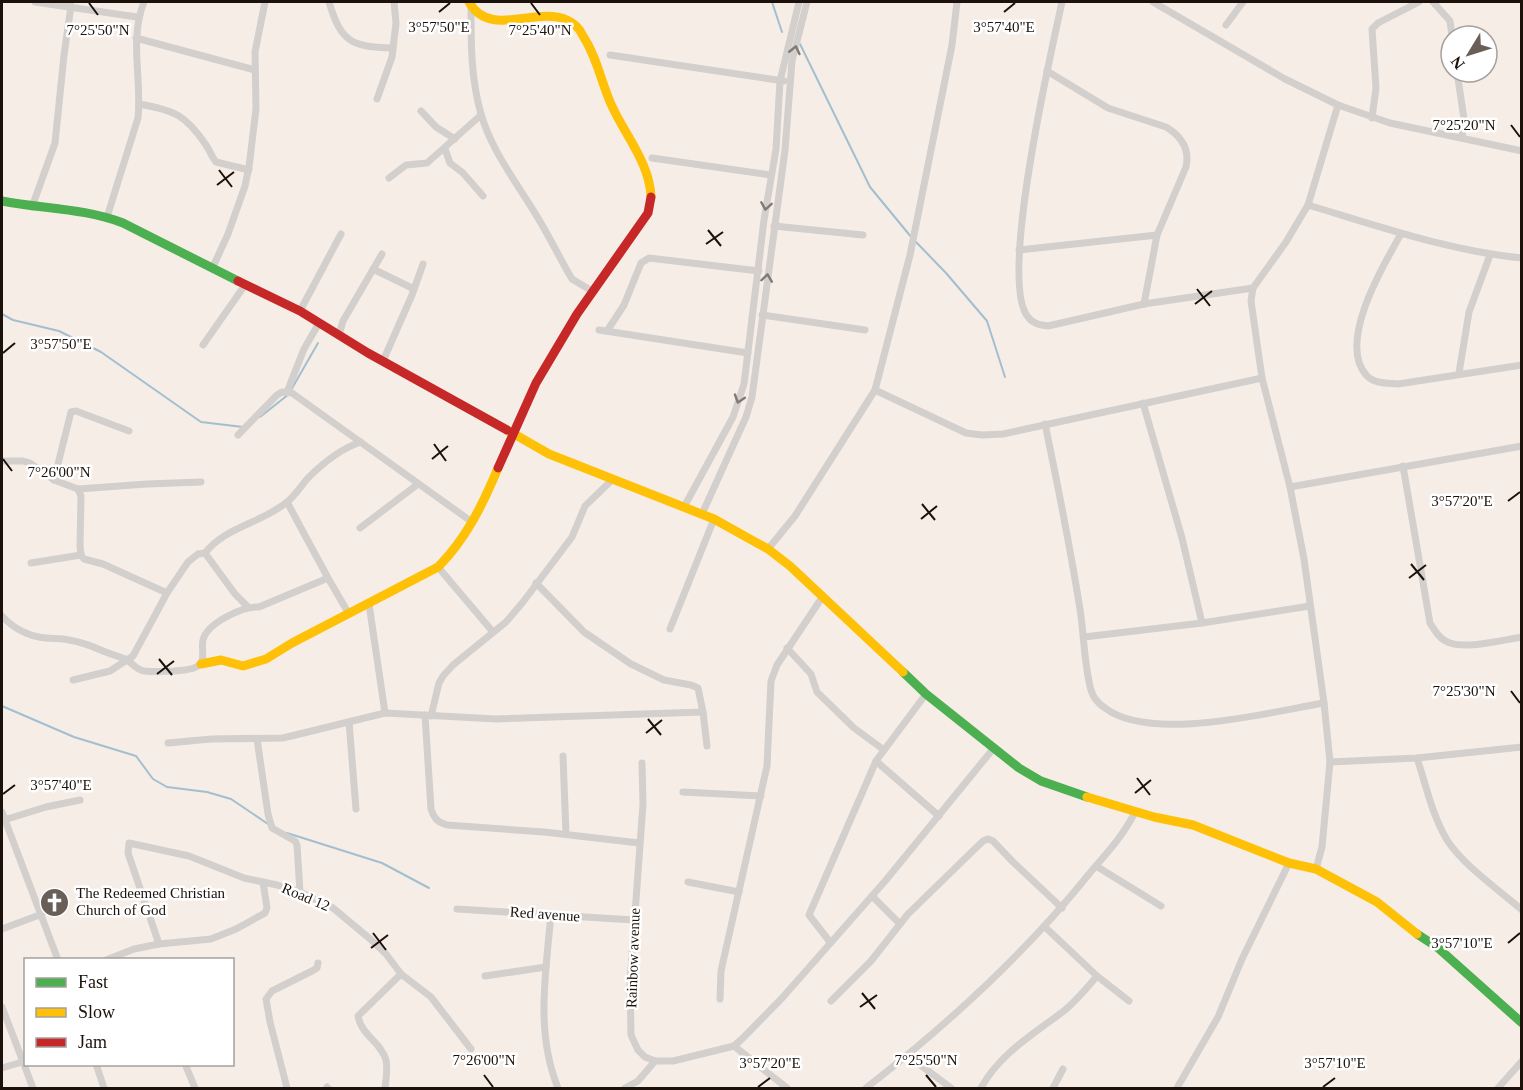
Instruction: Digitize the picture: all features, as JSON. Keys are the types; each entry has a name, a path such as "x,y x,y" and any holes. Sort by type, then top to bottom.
{"street":[{"path":"35,2 137,17"},
{"path":"107,217 138,118 137,17 144,2"},
{"path":"212,269 228,234 249,170 256,109 255,52 265,2"},
{"path":"329,2 334,20 347,40 368,47 393,48"},
{"path":"377,99 392,57 396,23 394,2"},
{"path":"684,507 734,417 744,384 778,132 780,81 799,2"},
{"path":"702,514 746,417 752,397 784,150 790,82 796,45 807,2"},
{"path":"768,549 795,516 875,390 910,255 952,45 957,2"},
{"path":"1062,2 1047,70 1024,200 1019,250 1020,289 1023,309 1028,318 1037,325 1048,326 1144,304 1253,288"},
{"path":"1154,2 1285,79 1338,105 1372,118 1521,151"},
{"path":"1226,25 1243,2"},
{"path":"1372,118 1376,88 1372,29 1378,23 1419,2"},
{"path":"1433,2 1450,24"},
{"path":"470,5 471,63 481,115 489,139 537,216 568,274 592,291"},
{"path":"2,616 10,624 29,634 43,638 75,641 126,659 134,667 143,671 181,670 214,660 225,660 237,666 256,663 285,650 292,643 314,634 418,579 438,567 455,550 472,522 536,383 592,291 648,213 652,194 646,175 611,104 592,51 580,30 559,16 484,19 470,5"},
{"path":"32,207 55,143 71,6"},
{"path":"136,38 255,70"},
{"path":"610,55 790,82"},
{"path":"1047,70 1108,108 1166,127 1182,141 1187,151 1186,167 1157,235 1144,304"},
{"path":"1459,84 1464,119 1462,138"},
{"path":"139,104 165,108 179,114 200,137 216,162 249,170"},
{"path":"1316,868 1323,847 1330,762 1324,703 1304,559 1290,487 1262,378 1251,301 1253,288 1286,242 1308,205 1338,105"},
{"path":"421,111 436,127 455,139"},
{"path":"389,178 406,165 427,163 481,115"},
{"path":"445,148 450,163 463,173 483,196"},
{"path":"652,158 771,175"},
{"path":"2,201 107,217 300,311 383,361 549,454 714,519 768,549 824,596 926,694 993,749 1041,781 1135,812 1193,825 1250,846 1289,864 1316,868 1377,902 1410,929 1437,947 1521,1023"},
{"path":"1308,205 1401,234 1490,255 1521,258"},
{"path":"774,226 863,235"},
{"path":"300,311 341,234"},
{"path":"1401,234 1365,303 1357,348 1360,363 1367,376 1378,382 1398,384 1521,365"},
{"path":"1019,250 1157,235"},
{"path":"339,335 343,321 382,254"},
{"path":"1459,374 1469,312 1490,255"},
{"path":"748,352 603,330 620,312 640,263 649,258 759,271"},
{"path":"383,361 423,264"},
{"path":"373,269 414,289"},
{"path":"203,345 245,285"},
{"path":"762,315 865,330"},
{"path":"287,392 304,349 320,323"},
{"path":"875,390 966,433 982,435 1003,434 1262,378"},
{"path":"238,435 269,401 287,392 299,397 472,522"},
{"path":"1143,403 1182,538 1202,623"},
{"path":"54,480 70,412 76,411 129,431"},
{"path":"1045,424 1063,509 1084,637 1088,679 1092,693 1105,709 1123,718 1146,724 1210,722 1324,703"},
{"path":"73,680 110,671 133,656 188,562 198,554 205,553 216,540 263,517 287,502 320,468 351,445 362,442"},
{"path":"1290,487 1521,446"},
{"path":"2,461 30,463 54,480 78,489 201,482"},
{"path":"1403,466 1430,623 1439,637 1449,643 1464,645 1521,638"},
{"path":"612,480 585,506 572,537 523,603 493,632 453,664 439,682 428,715 431,809 433,816 439,822 447,825 566,834 639,843"},
{"path":"360,528 418,484"},
{"path":"78,489 81,496 81,555 84,559 103,564 168,593"},
{"path":"287,502 349,614"},
{"path":"670,629 714,519"},
{"path":"205,553 239,599 248,606 259,607 328,579"},
{"path":"31,563 81,555"},
{"path":"438,567 493,632"},
{"path":"536,584 584,632 631,664 664,680 698,688 707,746"},
{"path":"720,999 721,971 767,766 771,681 777,664 824,596"},
{"path":"369,604 385,713"},
{"path":"201,664 205,634 212,627 248,606"},
{"path":"1084,637 1202,623 1310,606"},
{"path":"787,648 811,674 817,692 854,728 884,750"},
{"path":"830,942 809,915 876,761 926,694"},
{"path":"168,743 211,739 283,738 385,713 496,718 703,712"},
{"path":"349,722 356,809"},
{"path":"257,739 272,828 295,841 297,845 300,892"},
{"path":"1330,762 1417,758 1521,747"},
{"path":"625,1089 638,1081 655,1061 673,1061 734,1046 783,997 872,896 993,749"},
{"path":"563,756 566,834"},
{"path":"1417,758 1436,818 1448,842 1521,910"},
{"path":"876,761 939,816"},
{"name":"Rainbow avenue","path":"642,763 643,804 630,982 631,1035 638,1050 655,1061"},
{"path":"683,792 761,796"},
{"path":"57,958 3,816 80,800"},
{"path":"866,1089 982,989 1045,927 1096,866 1130,822 1135,812"},
{"path":"831,1001 871,961 900,924 983,841 988,839 993,841 1062,908"},
{"name":"Road 12","path":"159,944 128,853 129,843 189,856 244,878 300,892 333,908 386,954 401,974 431,997 471,1049"},
{"path":"1177,1089 1218,1017 1242,960 1289,864"},
{"path":"1096,866 1161,906"},
{"path":"110,958 134,949 159,944 211,939 260,917 267,908 262,882"},
{"path":"688,882 739,892"},
{"path":"872,896 900,924"},
{"name":"Red avenue","path":"457,909 634,920"},
{"path":"2,929 42,914"},
{"path":"551,914 543,1021 551,1070 558,1089"},
{"path":"1045,927 1097,976 1129,1001"},
{"path":"287,1089 266,999 272,991 317,968 318,963"},
{"path":"485,976 546,967"},
{"path":"385,1089 386,1058 362,1029 358,1016 401,974"},
{"path":"981,1089 989,1074 999,1063 1032,1033 1071,1005 1097,976"},
{"path":"2,1007 33,1089"},
{"path":"734,1046 787,1089"},
{"path":"907,1055 951,1089"},
{"path":"1498,1089 1521,1061"},
{"path":"2,1068 22,1062"},
{"path":"96,1066 104,1089"},
{"path":"185,1066 193,1088"},
{"path":"1053,1089 1063,1069"}],"waterway":[{"path":"772,2 782,32"},
{"path":"800,44 870,187 912,238"},
{"path":"916,242 987,321 1005,377"},
{"path":"2,314 13,320 59,331 101,352 201,422 243,427"},
{"path":"291,390 318,343"},
{"path":"260,417 289,394"},
{"path":"2,706 74,737 136,756 153,779 167,787 207,792 231,799 268,824"},
{"path":"287,833 382,863 429,888"}],"traffic: fast":[{"path":"2,201 93,214 123,223 238,281"},
{"path":"903,672 926,694 1019,768 1041,781 1087,797"},
{"path":"1417,934 1437,947 1522,1023"}],"traffic: slow":[{"path":"469,2 478,13 489,18 514,20 541,16 554,17 567,20 576,26 592,52 616,115 636,149 650,184 651,197"},
{"path":"507,430 549,454 714,519 768,549 790,566 903,672"},
{"path":"201,664 221,660 243,666 266,659 292,643 438,567 457,545 473,520 498,468"},
{"path":"1087,797 1154,817 1193,825 1289,863 1316,869 1377,902 1417,934"}],"traffic: jam":[{"path":"498,468 536,383 577,314 648,213 651,197"},
{"path":"238,281 300,311 368,353 507,430"}],"place":[{"name":"The Redeemed Christian Church of God","path":"55,902"}]}
